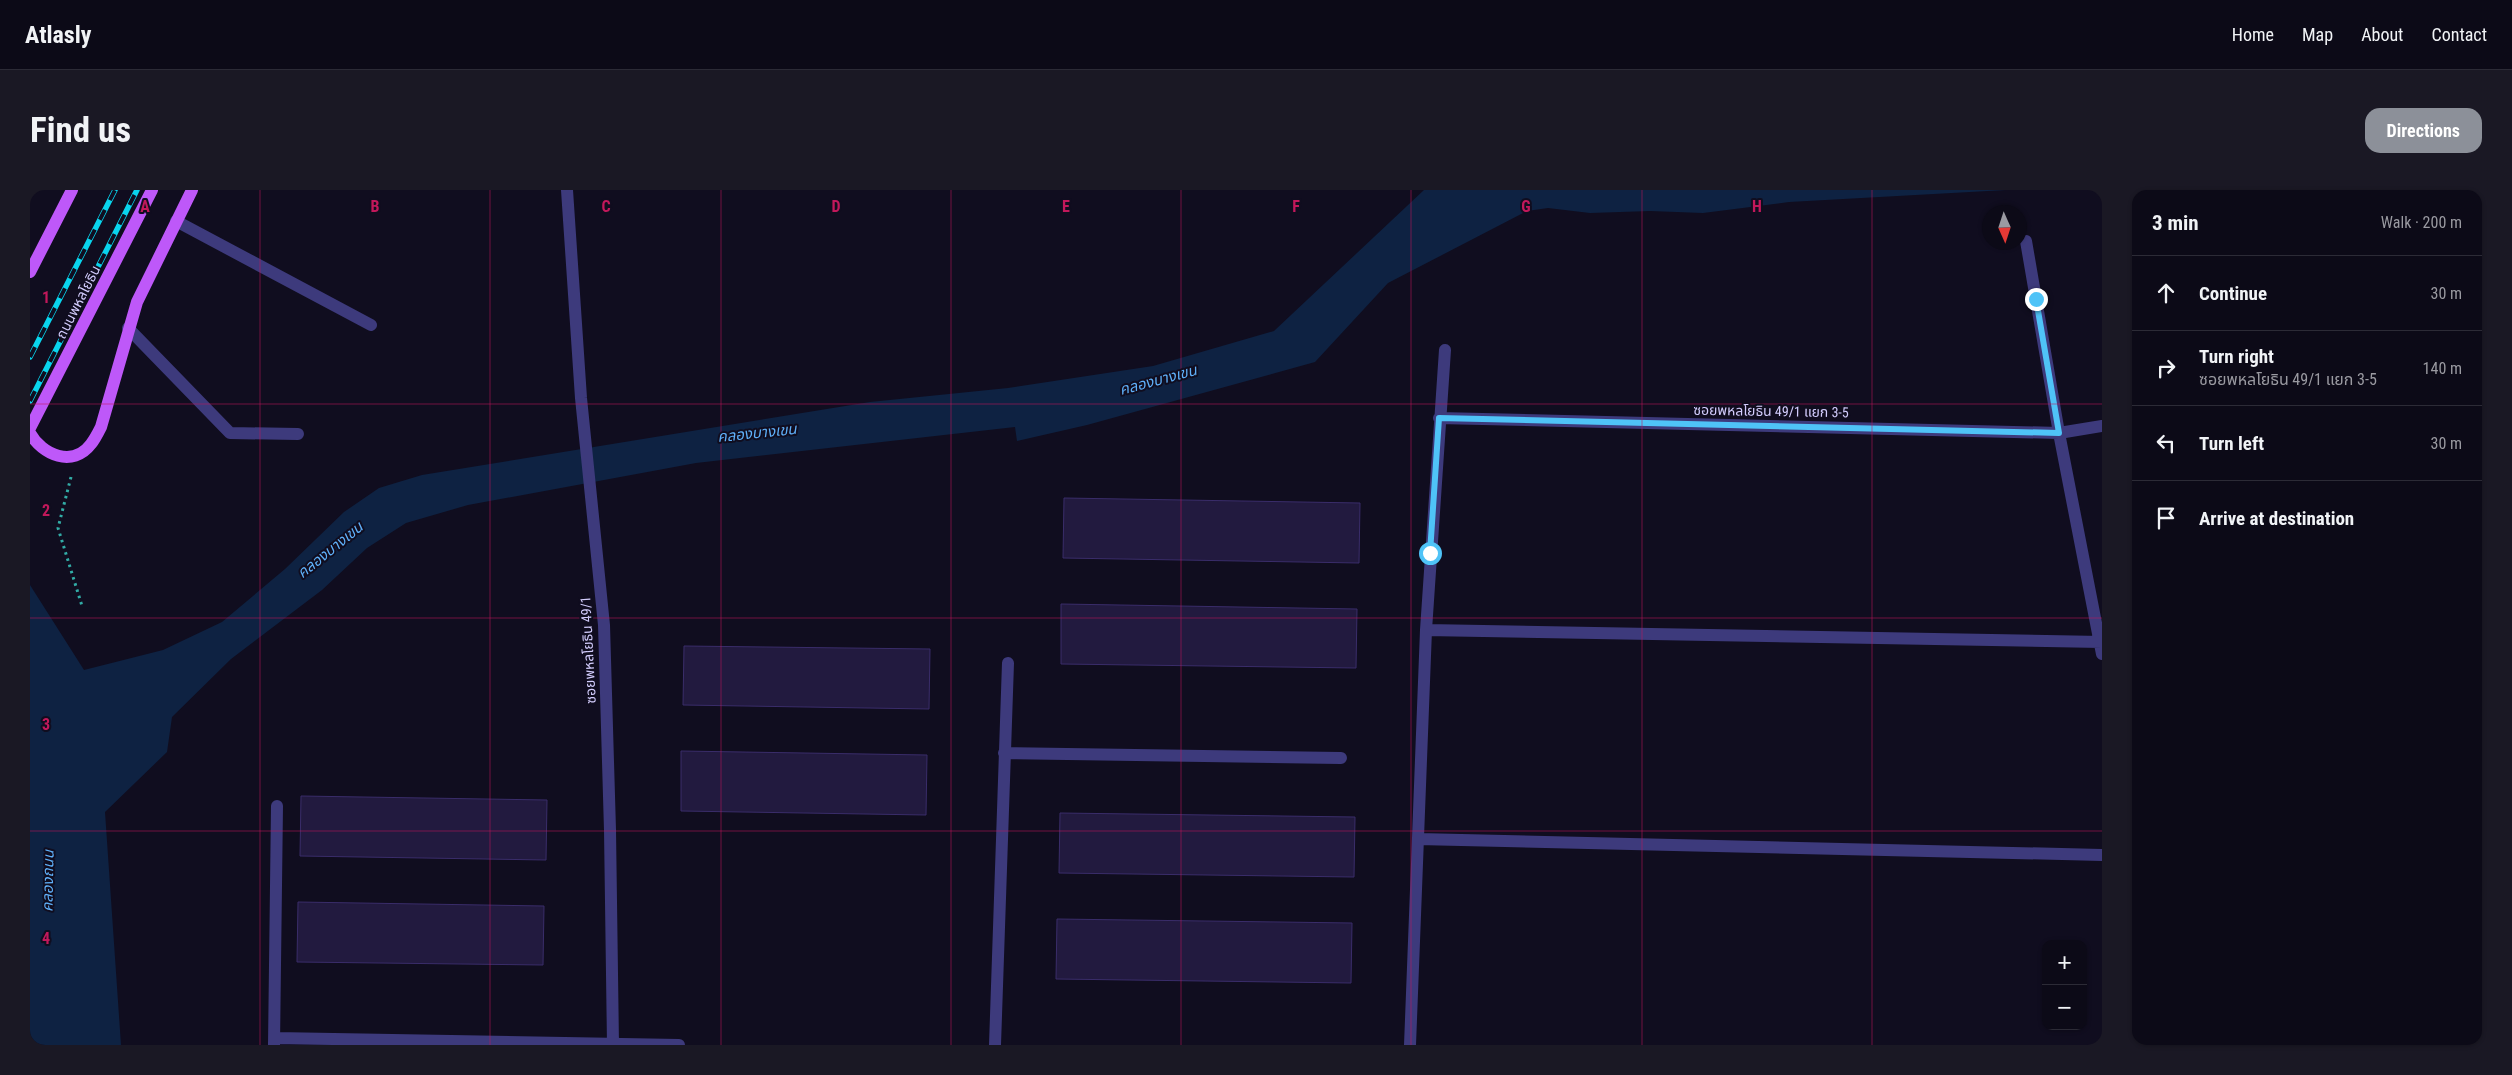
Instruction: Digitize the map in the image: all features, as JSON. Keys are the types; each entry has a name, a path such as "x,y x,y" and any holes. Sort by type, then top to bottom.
{"main road":[{"path":"30,272 72,190"},
{"name":"ถนนพหลโยธิน","path":"30,428 152,190"},
{"path":"30,433 35,443 60,458 77,455 90,445 101,427 137,302 192,190"}],"street":[{"name":"ซอยพหลโยธิน 49/1","path":"567,190 581,398 596,528 604,635 610,830 613,1044"},
{"path":"176,221 371,325"},
{"path":"1426,630 2101,646 2059,433 2027,247"},
{"path":"128,328 230,433 298,434"},
{"path":"1410,1045 1426,630 1445,350"},
{"name":"ซอยพหลโยธิน 49/1 แยก 3-5","path":"1439,418 2059,433 2102,426"},
{"path":"995,1045 1008,663"},
{"path":"1004,753 1341,758"},
{"path":"277,806 274,1041 679,1045"},
{"path":"1418,839 2102,855"}],"path":[{"path":"77,455 58,528 82,606"}],"water":[{"path":"1424,190 2006,190 1789,202 1703,213 1650,211 1590,213 1548,208 1527,211 1388,283 1315,362 1087,425 1017,441 1015,427 696,463 468,505 406,523 367,548 322,590 231,659 172,717 167,752 105,812 121,1045 30,1045 30,585 84,670 163,650 222,622 285,569 344,512 379,488 422,475 870,402 1008,388 1153,366 1274,331"}],"building":[{"path":"1064,498 1360,503 1359,563 1063,558"},
{"path":"1061,604 1357,609 1356,668 1061,664"},
{"path":"684,646 930,649 929,709 683,705"},
{"path":"681,751 927,755 926,815 681,811"},
{"path":"301,796 547,800 546,860 300,856"},
{"path":"1060,813 1355,817 1354,877 1059,873"},
{"path":"298,902 544,906 543,965 297,962"},
{"path":"1057,919 1352,923 1351,983 1056,979"}],"railway":[{"path":"30,357 115,190"},
{"path":"30,401 137,190"}],"route":[{"path":"1430,553 1439,418 2059,433 2036,299"}],"water label":[{"name":"คลองบางเขน","path":"1158,380"},
{"name":"คลองบางเขน","path":"757,433"},
{"name":"คลองบางเขน","path":"330,550"},
{"name":"คลองถนน","path":"48,881"}]}
